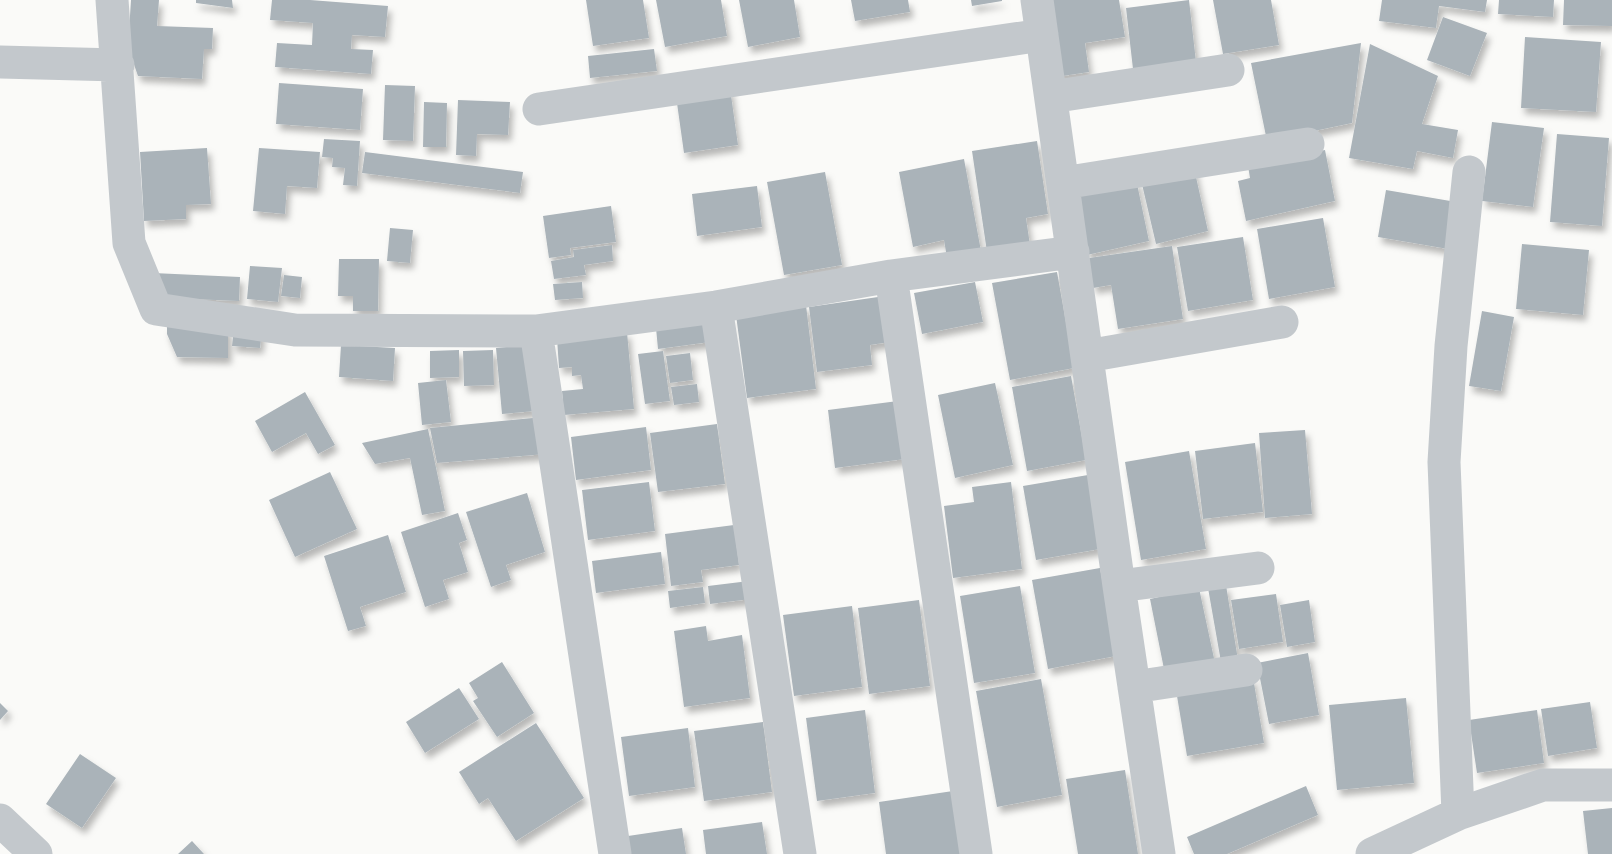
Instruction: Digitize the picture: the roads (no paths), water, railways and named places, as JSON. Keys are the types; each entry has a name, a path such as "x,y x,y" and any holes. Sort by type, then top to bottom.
{"street":[{"path":"112,0 129,243 156,309 295,330 536,331 716,307 891,276 1073,252"},
{"path":"1037,0 1119,586 1160,854"},
{"path":"539,109 1042,35"},
{"path":"0,62 118,66"},
{"path":"1051,97 1228,70"},
{"path":"1063,183 1308,144"},
{"path":"1458,814 1444,462 1451,346 1469,172"},
{"path":"891,276 976,854"},
{"path":"716,307 800,854"},
{"path":"1087,356 1282,322"},
{"path":"536,331 615,854"},
{"path":"1119,586 1258,568"},
{"path":"1134,687 1246,670"},
{"path":"1372,854 1458,814 1543,785 1612,785"},
{"path":"0,820 36,854"}]}
